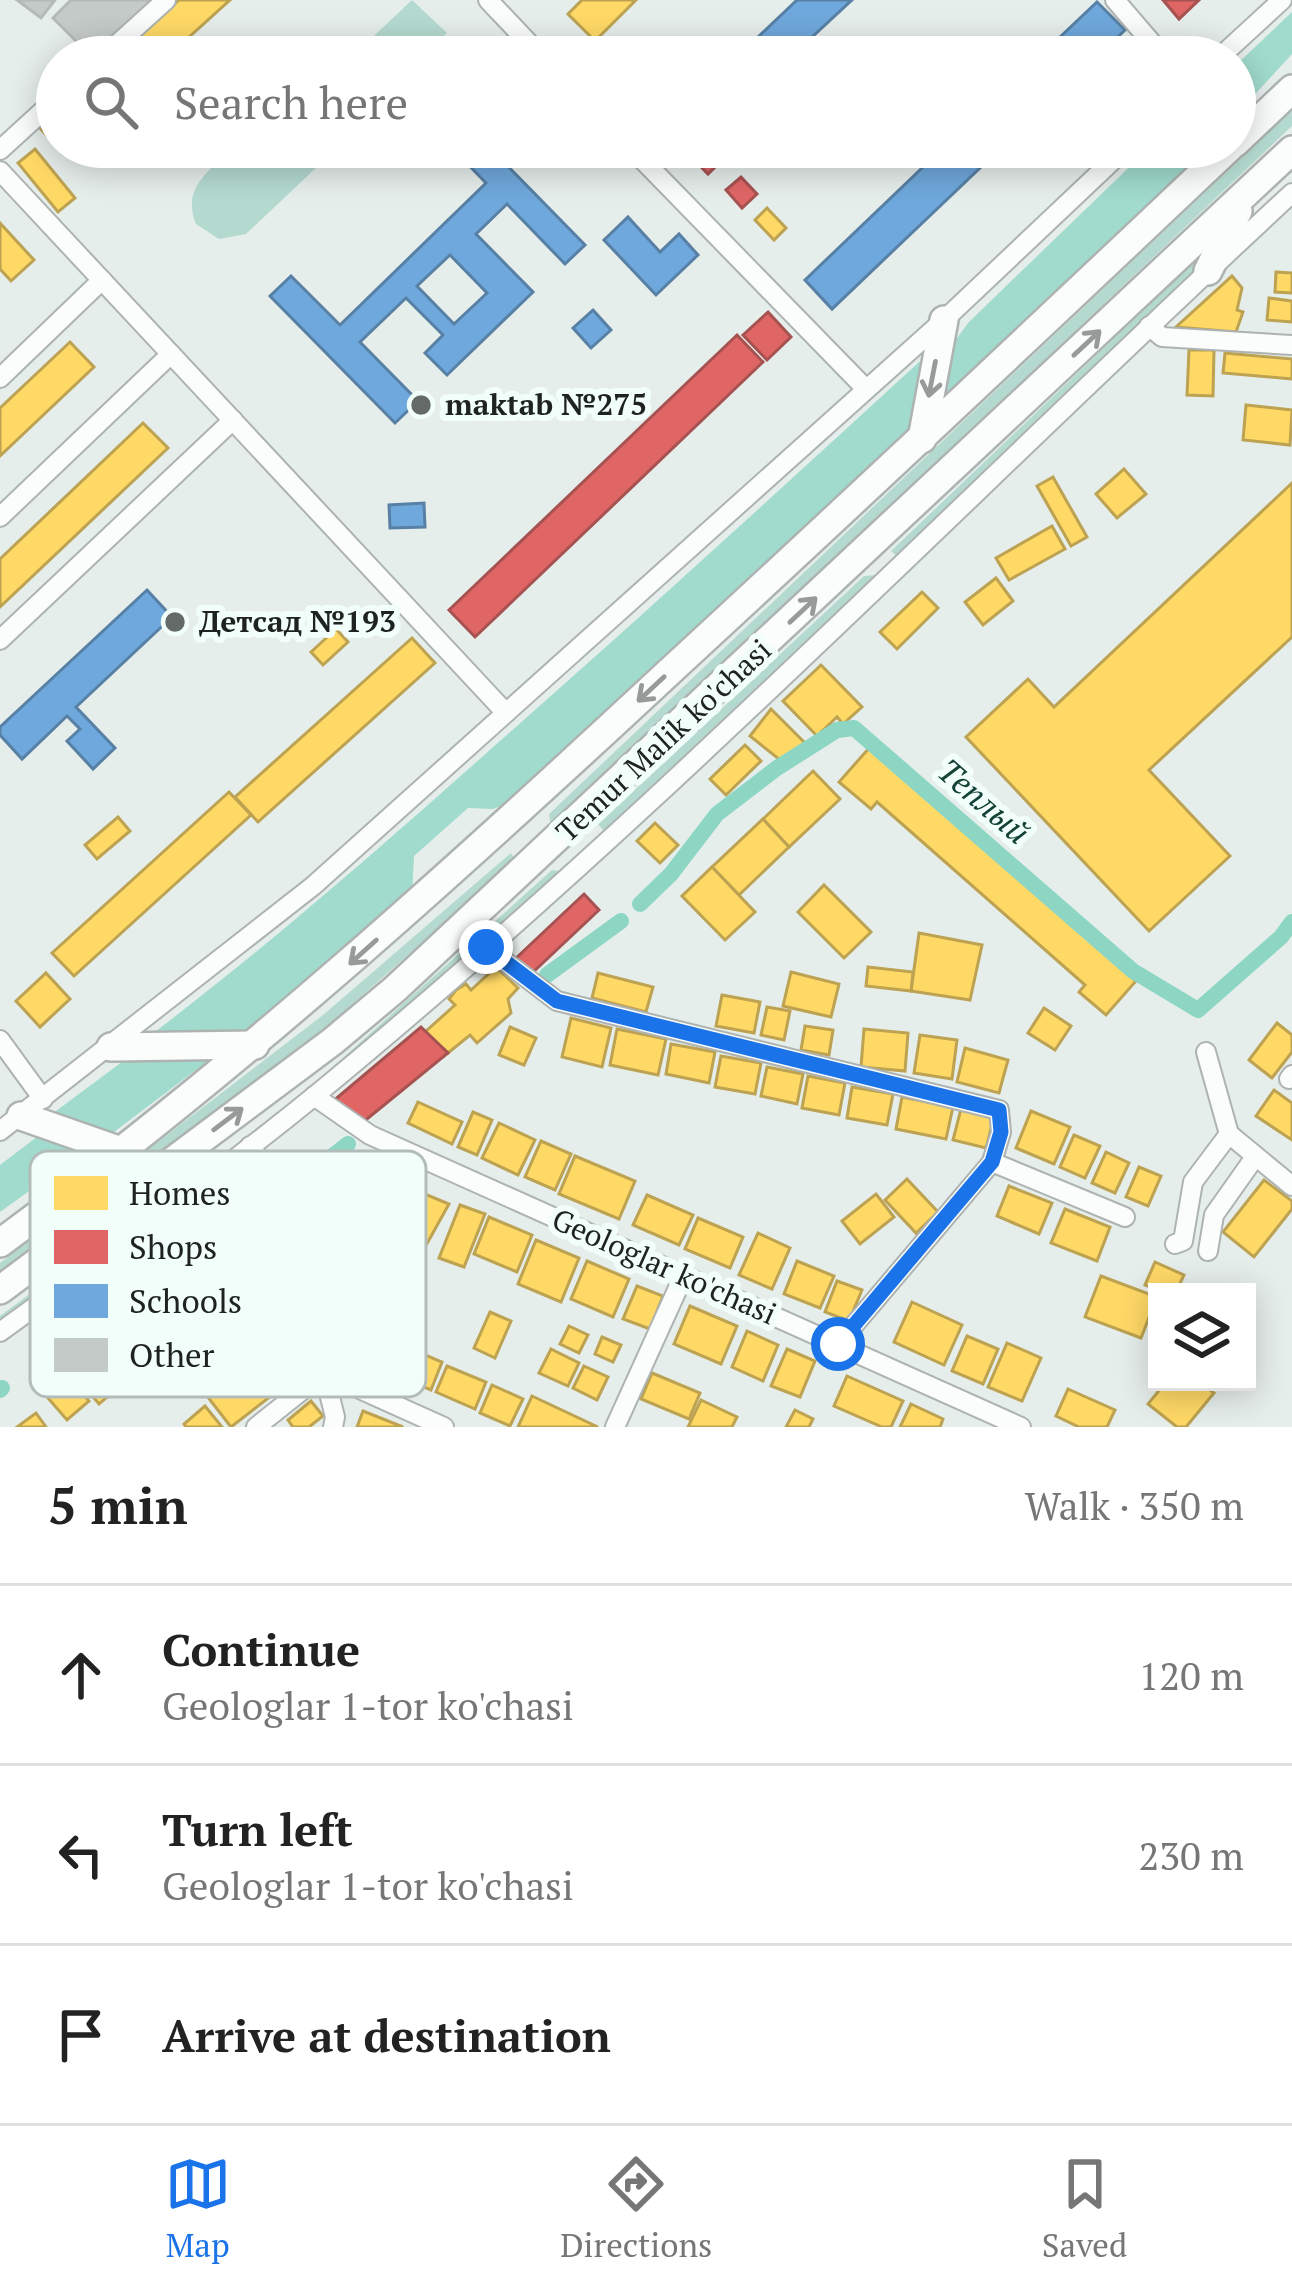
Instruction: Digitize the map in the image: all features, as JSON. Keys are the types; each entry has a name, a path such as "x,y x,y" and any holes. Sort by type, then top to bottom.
{"highway":[{"name":"Temur Malik ko'chasi","path":"1256,123 1292,89"},
{"name":"Temur Malik ko'chasi","path":"186,1151 333,1041 548,849 1292,150"},
{"name":"Temur Malik ko'chasi","path":"122,1151 255,1046 516,814 1209,168"},
{"path":"1208,271 1249,190"},
{"path":"922,439 944,320"},
{"path":"516,814 548,849"},
{"path":"111,1047 255,1046"},
{"path":"21,1116 122,1151"},
{"name":"Temur Malik ko'chasi","path":"0,1243 30,1220"},
{"name":"Temur Malik ko'chasi","path":"0,1290 30,1268"}],"street":[{"path":"126,36 166,0"},
{"path":"488,0 522,36"},
{"path":"1115,0 1146,36"},
{"path":"1243,36 1282,0"},
{"path":"0,150 36,117"},
{"path":"650,168 866,389"},
{"path":"0,1040 21,1116 313,886 944,320 1105,168"},
{"path":"0,171 506,713"},
{"path":"243,1151 486,947 818,644 1292,193"},
{"path":"0,378 102,280"},
{"path":"1149,326 1162,337 1292,345"},
{"path":"0,517 171,354"},
{"path":"0,640 233,420"},
{"path":"486,947 557,1001 999,1110 1001,1132 992,1162 838,1344"},
{"path":"1206,1052 1229,1134 1292,1186"},
{"name":"Geologlar ko'chasi","path":"314,1096 370,1135 405,1151"},
{"path":"1175,1244 1183,1241 1193,1182 1229,1134"},
{"path":"250,1146 254,1151"},
{"path":"1208,1252 1214,1215 1255,1157"},
{"name":"Geologlar ko'chasi","path":"426,1160 1021,1427"},
{"path":"992,1162 1125,1217"},
{"path":"615,1427 683,1277"},
{"path":"0,1332 30,1310"},
{"path":"256,1427 294,1397"},
{"path":"330,1397 333,1427"},
{"path":"377,1397 444,1427"}],"green space":[{"path":"412,0 447,33 444,36 374,36"},
{"path":"1292,12 1292,54 1256,93 1256,46"},
{"path":"1292,110 1292,126 1256,160 1256,144"},
{"path":"212,168 316,168 246,234 219,239 196,224 192,211 195,189"},
{"path":"1128,168 1186,168 941,402 954,342"},
{"path":"1231,168 1248,168 556,822 550,821 549,814"},
{"path":"1217,240 1191,278 898,557 891,551"},
{"path":"929,353 911,431 507,804 468,808 414,856 412,895 235,1039 147,1038 400,829"},
{"path":"877,575 604,831 598,824 864,576"},
{"path":"511,853 515,860 331,1023 164,1151 146,1151 323,1015"},
{"path":"552,870 560,871 328,1077 325,1074"},
{"path":"130,1056 213,1057 110,1135 48,1117"},
{"path":"42,1133 86,1150 30,1151 30,1190 0,1212 0,1165"},
{"path":"30,1240 30,1254 0,1277 0,1263"},
{"path":"30,1294 30,1305 0,1327 0,1316"}],"building: Homes":[{"path":"179,0 230,0 190,36 139,36"},
{"path":"582,0 636,0 600,36 590,36 568,14"},
{"path":"35,149 36,168 51,168 75,198 58,212 18,163"},
{"path":"767,208 786,228 774,240 755,220"},
{"path":"0,223 34,260 11,281 0,269"},
{"path":"1276,272 1292,273 1292,293 1275,292"},
{"path":"1232,276 1242,288 1237,310 1243,312 1236,332 1176,327"},
{"path":"1269,298 1292,301 1292,322 1267,320"},
{"path":"70,342 94,367 0,456 0,408"},
{"path":"1189,350 1214,350 1213,396 1187,395"},
{"path":"1225,353 1292,359 1292,379 1223,373"},
{"path":"1246,405 1292,410 1290,445 1243,440"},
{"path":"143,423 168,448 0,607 0,559"},
{"path":"1124,469 1146,494 1117,518 1096,494"},
{"path":"1053,477 1087,537 1071,546 1037,486"},
{"path":"1292,483 1292,637 1149,770 1230,856 1149,931 966,737 1028,679 1054,707"},
{"path":"1052,526 1065,549 1009,580 996,558"},
{"path":"996,578 1013,601 983,625 965,602"},
{"path":"922,592 938,608 897,649 880,632"},
{"path":"336,629 348,642 323,665 311,652"},
{"path":"412,638 435,663 258,822 235,797"},
{"path":"821,665 862,707 843,724 837,717 817,736 783,701"},
{"path":"771,709 805,743 780,760 750,736"},
{"path":"745,745 761,761 726,795 710,779"},
{"path":"870,747 1136,981 1106,1015 1079,992 1085,985 877,802 871,809 839,782"},
{"path":"813,771 840,799 789,847 763,819"},
{"path":"229,792 251,815 74,976 52,953"},
{"path":"118,817 130,831 97,859 85,845"},
{"path":"763,819 789,847 739,895 712,867"},
{"path":"655,823 678,845 660,863 637,841"},
{"path":"712,867 755,912 725,940 682,896"},
{"path":"824,885 871,932 844,958 798,912"},
{"path":"919,933 982,945 970,1000 911,991"},
{"path":"496,967 518,988 508,999 511,1013 477,1043 470,1035 448,1053 425,1032 455,1005 449,999 456,990 466,984 471,990"},
{"path":"868,967 913,972 911,991 866,986"},
{"path":"791,972 839,984 831,1017 783,1006"},
{"path":"46,973 70,999 40,1027 16,1001"},
{"path":"598,973 653,987 646,1012 592,998"},
{"path":"722,995 760,1002 754,1033 716,1026"},
{"path":"767,1007 790,1011 784,1040 761,1035"},
{"path":"1044,1008 1071,1026 1055,1050 1028,1033"},
{"path":"571,1018 611,1028 602,1067 562,1057"},
{"path":"1277,1023 1292,1035 1292,1052 1272,1078 1249,1060"},
{"path":"805,1026 833,1030 829,1055 801,1050"},
{"path":"510,1027 536,1038 524,1065 499,1055"},
{"path":"617,1029 666,1039 658,1075 610,1065"},
{"path":"864,1029 908,1033 905,1071 861,1067"},
{"path":"920,1035 957,1040 952,1079 914,1073"},
{"path":"671,1044 715,1052 709,1083 666,1074"},
{"path":"965,1048 1008,1060 999,1093 957,1082"},
{"path":"721,1056 761,1063 755,1094 715,1087"},
{"path":"767,1067 803,1074 797,1104 761,1096"},
{"path":"808,1076 845,1083 839,1115 802,1108"},
{"path":"852,1087 893,1094 887,1125 847,1118"},
{"path":"1274,1090 1292,1103 1292,1140 1256,1116"},
{"path":"902,1097 953,1107 946,1139 896,1129"},
{"path":"418,1102 462,1122 452,1144 408,1123"},
{"path":"961,1109 994,1117 986,1148 953,1140"},
{"path":"1031,1111 1070,1127 1054,1164 1016,1148"},
{"path":"473,1112 492,1120 477,1155 458,1147"},
{"path":"499,1123 535,1140 518,1175 482,1158"},
{"path":"1074,1135 1100,1146 1085,1178 1060,1167"},
{"path":"541,1141 571,1154 555,1190 525,1177"},
{"path":"1106,1152 1129,1163 1115,1193 1092,1183"},
{"path":"575,1156 635,1181 619,1219 559,1194"},
{"path":"1139,1167 1161,1176 1148,1206 1126,1197"},
{"path":"907,1179 938,1212 916,1233 885,1200"},
{"path":"1264,1180 1292,1201 1292,1209 1254,1257 1223,1232"},
{"path":"1009,1186 1052,1203 1039,1234 997,1216"},
{"path":"426,1194 449,1204 426,1245"},
{"path":"876,1194 894,1217 860,1244 842,1221"},
{"path":"647,1195 693,1215 679,1245 633,1225"},
{"path":"460,1205 485,1214 464,1267 439,1258"},
{"path":"1065,1209 1110,1227 1097,1261 1051,1243"},
{"path":"489,1217 532,1235 517,1272 474,1254"},
{"path":"698,1218 743,1237 730,1268 685,1249"},
{"path":"758,1233 790,1248 772,1289 739,1275"},
{"path":"536,1240 579,1258 561,1302 518,1284"},
{"path":"587,1261 629,1279 613,1317 571,1299"},
{"path":"797,1261 834,1276 820,1308 784,1294"},
{"path":"1155,1262 1184,1275 1180,1283 1145,1285"},
{"path":"1101,1276 1148,1294 1148,1320 1141,1338 1085,1317"},
{"path":"837,1281 862,1290 849,1321 825,1312"},
{"path":"637,1286 663,1296 650,1329 623,1319"},
{"path":"912,1302 962,1325 944,1365 894,1342"},
{"path":"690,1306 737,1326 721,1364 674,1344"},
{"path":"490,1312 511,1321 495,1358 474,1348"},
{"path":"569,1326 588,1335 579,1353 560,1344"},
{"path":"747,1331 778,1345 763,1381 732,1367"},
{"path":"967,1336 998,1349 983,1384 952,1371"},
{"path":"602,1337 621,1345 613,1362 595,1354"},
{"path":"1007,1343 1041,1358 1022,1401 988,1387"},
{"path":"551,1349 579,1363 568,1386 539,1373"},
{"path":"787,1349 815,1361 800,1397 771,1386"},
{"path":"426,1355 442,1362 431,1390 426,1388"},
{"path":"447,1366 486,1382 475,1409 436,1392"},
{"path":"584,1366 608,1377 597,1400 573,1388"},
{"path":"652,1373 700,1393 689,1419 641,1399"},
{"path":"847,1376 903,1401 891,1427 834,1406"},
{"path":"492,1385 523,1399 510,1426 480,1413"},
{"path":"1068,1389 1115,1410 1107,1427 1079,1427 1056,1416"},
{"path":"1159,1391 1214,1393 1186,1427 1177,1427 1148,1404"},
{"path":"532,1396 598,1427 518,1427"},
{"path":"47,1397 86,1397 89,1401 67,1420"},
{"path":"208,1397 270,1397 231,1427"},
{"path":"701,1400 737,1417 732,1427 688,1427"},
{"path":"311,1401 323,1416 309,1427 293,1427 288,1420"},
{"path":"911,1404 943,1419 940,1427 900,1427"},
{"path":"205,1406 222,1427 186,1427 184,1424"},
{"path":"795,1410 813,1419 809,1427 786,1427"},
{"path":"363,1411 403,1427 357,1427"},
{"path":"36,1413 46,1427 17,1427"}],"building: Shops":[{"path":"1163,0 1199,0 1179,19"},
{"path":"741,177 757,194 742,208 726,190"},
{"path":"768,312 791,337 767,360 743,335"},
{"path":"737,335 763,362 475,637 449,610"},
{"path":"584,894 599,910 529,976 514,960"},
{"path":"421,1027 448,1053 362,1123 332,1102"}],"building: Schools":[{"path":"797,0 852,0 813,36 759,36"},
{"path":"1097,2 1125,30 1119,36 1061,36"},
{"path":"471,168 510,168 585,245 565,264 507,204 476,234 533,292 447,375 425,353 443,335 406,298 360,342 418,401 395,423 270,296 291,276 340,325 486,183","holes":["450,255 487,293 454,324 417,286"]},
{"path":"922,168 980,168 832,309 805,280"},
{"path":"628,217 660,252 679,234 698,255 656,295 604,240"},
{"path":"593,310 611,330 591,348 573,328"},
{"path":"424,503 425,527 390,528 389,505"},
{"path":"147,590 172,617 76,707 115,748 93,769 67,741 80,729 67,716 22,759 0,735 0,727"}],"building: Other":[{"path":"17,0 55,0 41,18"},
{"path":"71,0 150,2 114,36 71,36 53,18"}],"waterway":[{"name":"Теплый","path":"640,904 671,874 717,814 837,730 854,728 1133,971 1198,1010 1292,922"},
{"name":"Теплый","path":"547,975 621,921"},
{"name":"Теплый","path":"339,1151 348,1144"}],"place":[{"name":"maktab №275","path":"421,405"},
{"name":"Детсад №193","path":"175,622"}],"route":[{"path":"486,947 557,1001 999,1110 1001,1132 992,1162 838,1344"}]}
